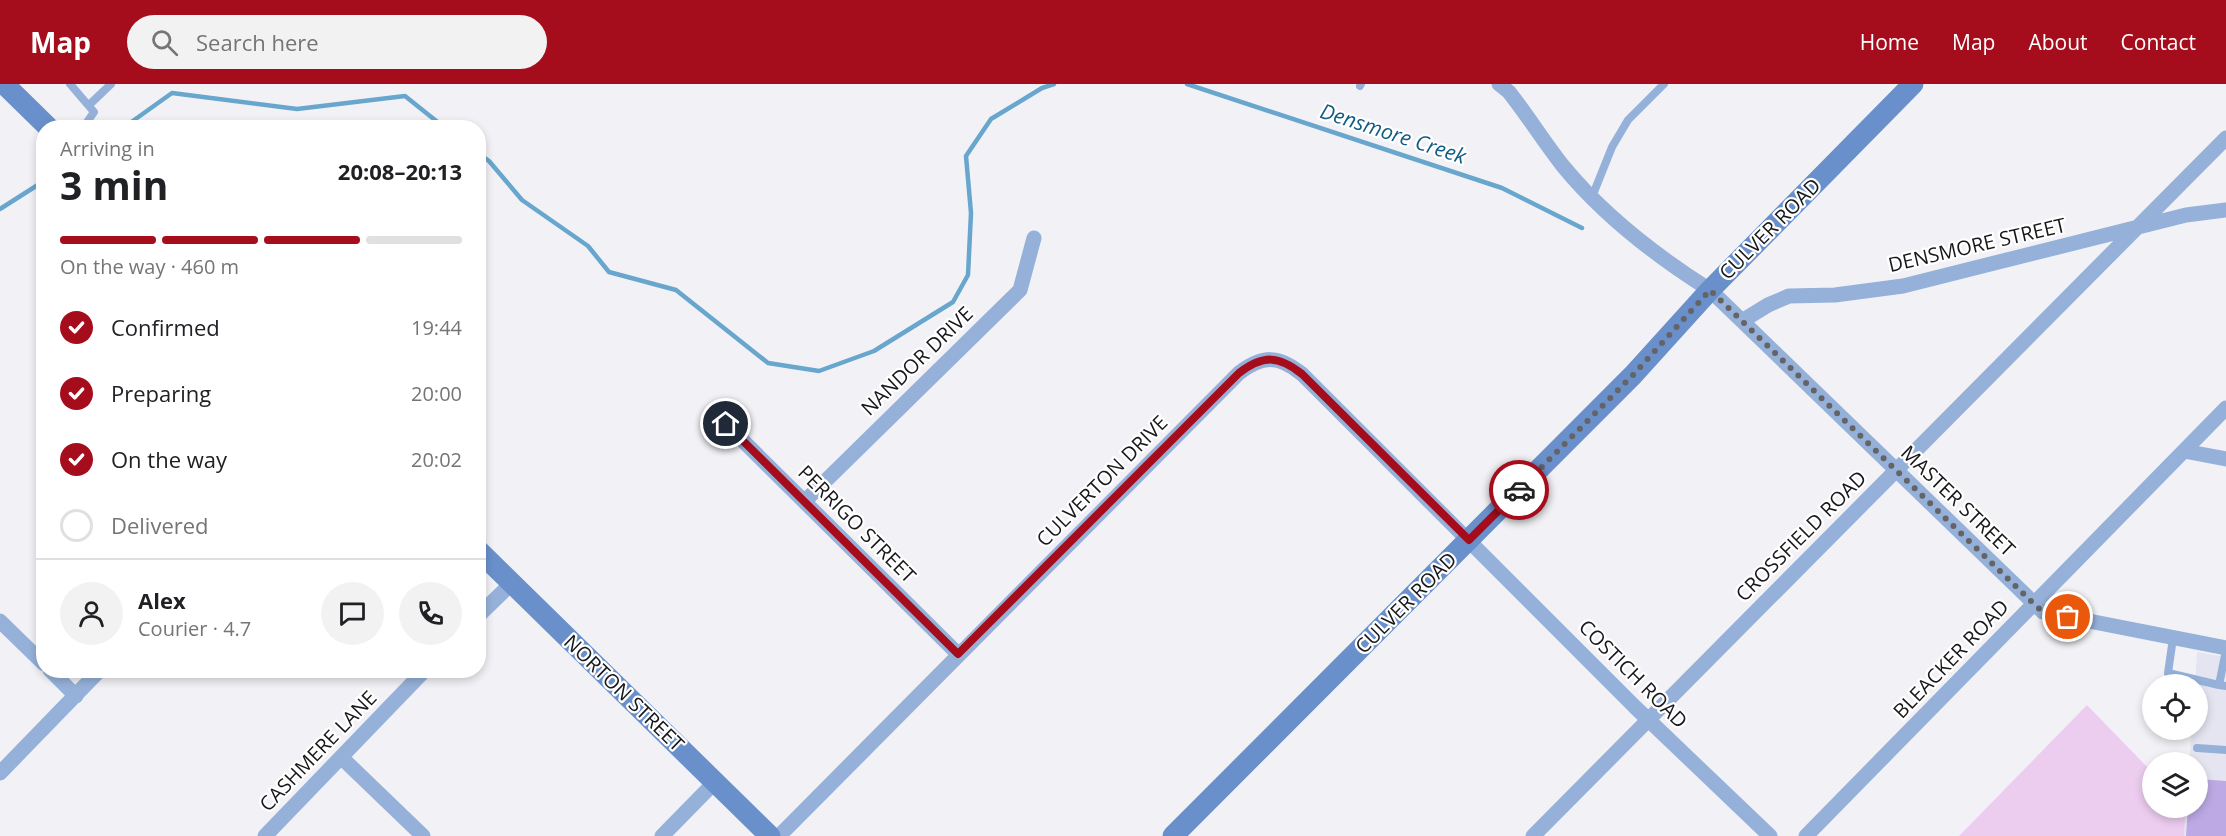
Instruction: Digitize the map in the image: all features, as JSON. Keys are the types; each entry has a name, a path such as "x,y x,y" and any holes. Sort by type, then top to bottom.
{"main road":[{"path":"4,84 41,120"},
{"name":"CULVER ROAD","path":"1173,836 1633,375 1710,290 1914,84"},
{"name":"NORTON STREET","path":"486,558 770,836"}],"street":[{"name":"MASTER STREET","path":"1506,87 1563,166 1592,197 1670,265 1710,290 2034,604 2047,613 2226,649"},
{"name":"CROSSFIELD ROAD","path":"1533,836 2226,138"},
{"name":"DENSMORE STREET","path":"1742,321 1768,305 1789,296 1835,295 1903,286 2186,215 2226,210"},
{"name":"NANDOR DRIVE","path":"805,501 1020,290 1034,238"},
{"name":"CULVERTON DRIVE","path":"779,836 1239,373 1257,361 1265,359 1284,362 1302,374 1469,540"},
{"name":"BLEACKER ROAD","path":"1806,836 2226,408"},
{"name":"PERRIGO STREET","path":"726,424 958,654"},
{"path":"2184,451 2226,459"},
{"name":"COSTICH ROAD","path":"1469,540 1649,720 1770,836"},
{"path":"486,608 512,582"},
{"path":"0,621 36,656"},
{"path":"58,678 76,696"},
{"path":"0,773 93,678"},
{"name":"CASHMERE LANE","path":"265,836 418,678"},
{"path":"341,756 423,836"},
{"path":"662,836 715,782"}],"lane":[{"path":"70,84 94,112 88,120"},
{"path":"89,105 111,84"},
{"path":"1592,197 1612,147 1628,120 1664,84"},
{"path":"2173,638 2168,673 2222,685 2226,649"},
{"path":"2197,748 2226,750"}],"shaded area":[{"path":"2197,652 2226,657 2226,836 2184,836 2185,818 2208,818 2208,752 2190,752 2191,740 2208,740 2208,674 2196,674"},
{"path":"2087,705 2142,762 2142,818 2185,818 2184,836 1959,836"}],"building":[{"path":"2208,780 2226,781 2226,836 2186,836 2187,818 2208,818"}],"waterway":[{"name":"Densmore Creek","path":"486,159 522,200 588,246 609,272 676,290 768,363 819,371 874,351 953,302 968,275 971,213 966,156 991,119 1042,88 1054,84"},
{"name":"Densmore Creek","path":"1187,84 1502,188 1582,228"},
{"name":"Densmore Creek","path":"134,120 172,93 297,109 405,96 435,120"},
{"name":"Densmore Creek","path":"0,209 36,186"}],"way so far":[{"path":"1519,490 1633,375 1710,290 2034,604 2043,612 2068,617"}],"route":[{"path":"726,424 958,654 1239,373 1257,361 1274,359 1294,367 1469,540 1519,490"}]}
